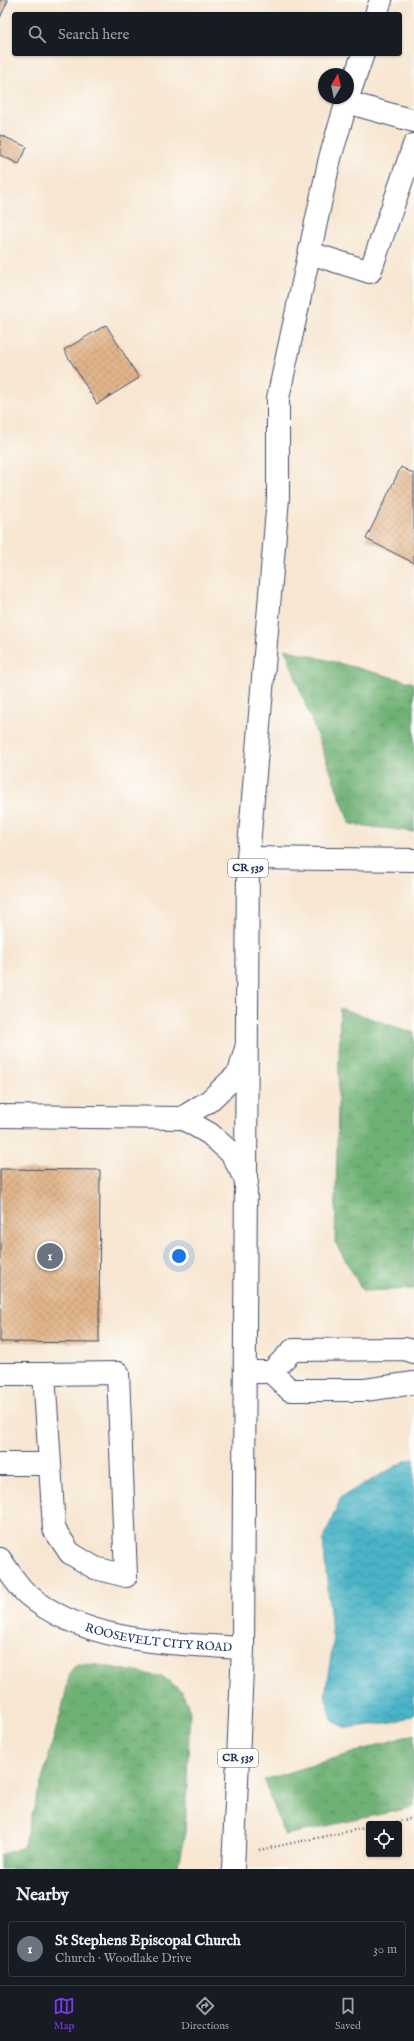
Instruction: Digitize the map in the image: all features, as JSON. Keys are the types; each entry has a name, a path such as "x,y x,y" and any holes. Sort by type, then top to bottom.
{"main road":[{"path":"377,12 381,0"},
{"name":"CR 539","path":"354,79 362,56"},
{"path":"354,101 414,121"},
{"name":"CR 539","path":"243,1648 248,858 278,498 278,398 330,158 346,104"},
{"path":"310,253 370,272 414,144"},
{"path":"248,858 414,860"},
{"path":"182,1118 209,1101 239,1073 248,1043"},
{"path":"0,1116 182,1118 210,1134 231,1153 247,1182"},
{"path":"271,1372 293,1350 405,1349 414,1352"},
{"path":"245,1372 271,1372 290,1390 365,1390 414,1383"},
{"path":"0,1374 118,1373 126,1576 96,1568 70,1553 54,1528 44,1374"},
{"path":"0,1464 50,1464"},
{"name":"ROOSEVELT CITY ROAD","path":"0,1559 27,1594 56,1615 101,1632 163,1642 243,1648 233,1862"}],"path":[{"path":"400,1821 414,1818"},
{"path":"233,1862 366,1828"}],"green space":[{"path":"285,649 414,683 414,832 350,824"},
{"path":"340,1008 414,1033 414,1289 363,1291 335,1242"},
{"path":"77,1664 99,1665 163,1677 183,1692 190,1712 185,1833 177,1869 0,1869 0,1855 23,1847 63,1705 70,1672"},
{"path":"414,1734 414,1807 285,1835 264,1780"}],"water":[{"path":"414,1459 414,1714 400,1721 347,1728 332,1721 325,1694 333,1643 323,1540 341,1497 407,1460"}],"building":[{"path":"0,0 8,0 0,18"},
{"path":"0,135 27,147 19,164 0,155"},
{"path":"106,325 139,378 97,404 64,350"},
{"path":"401,467 414,474 414,563 366,539"},
{"path":"0,1169 100,1170 99,1343 0,1342"}],"place":[{"name":"St Stephens Episcopal Church","path":"50,1256"}]}
